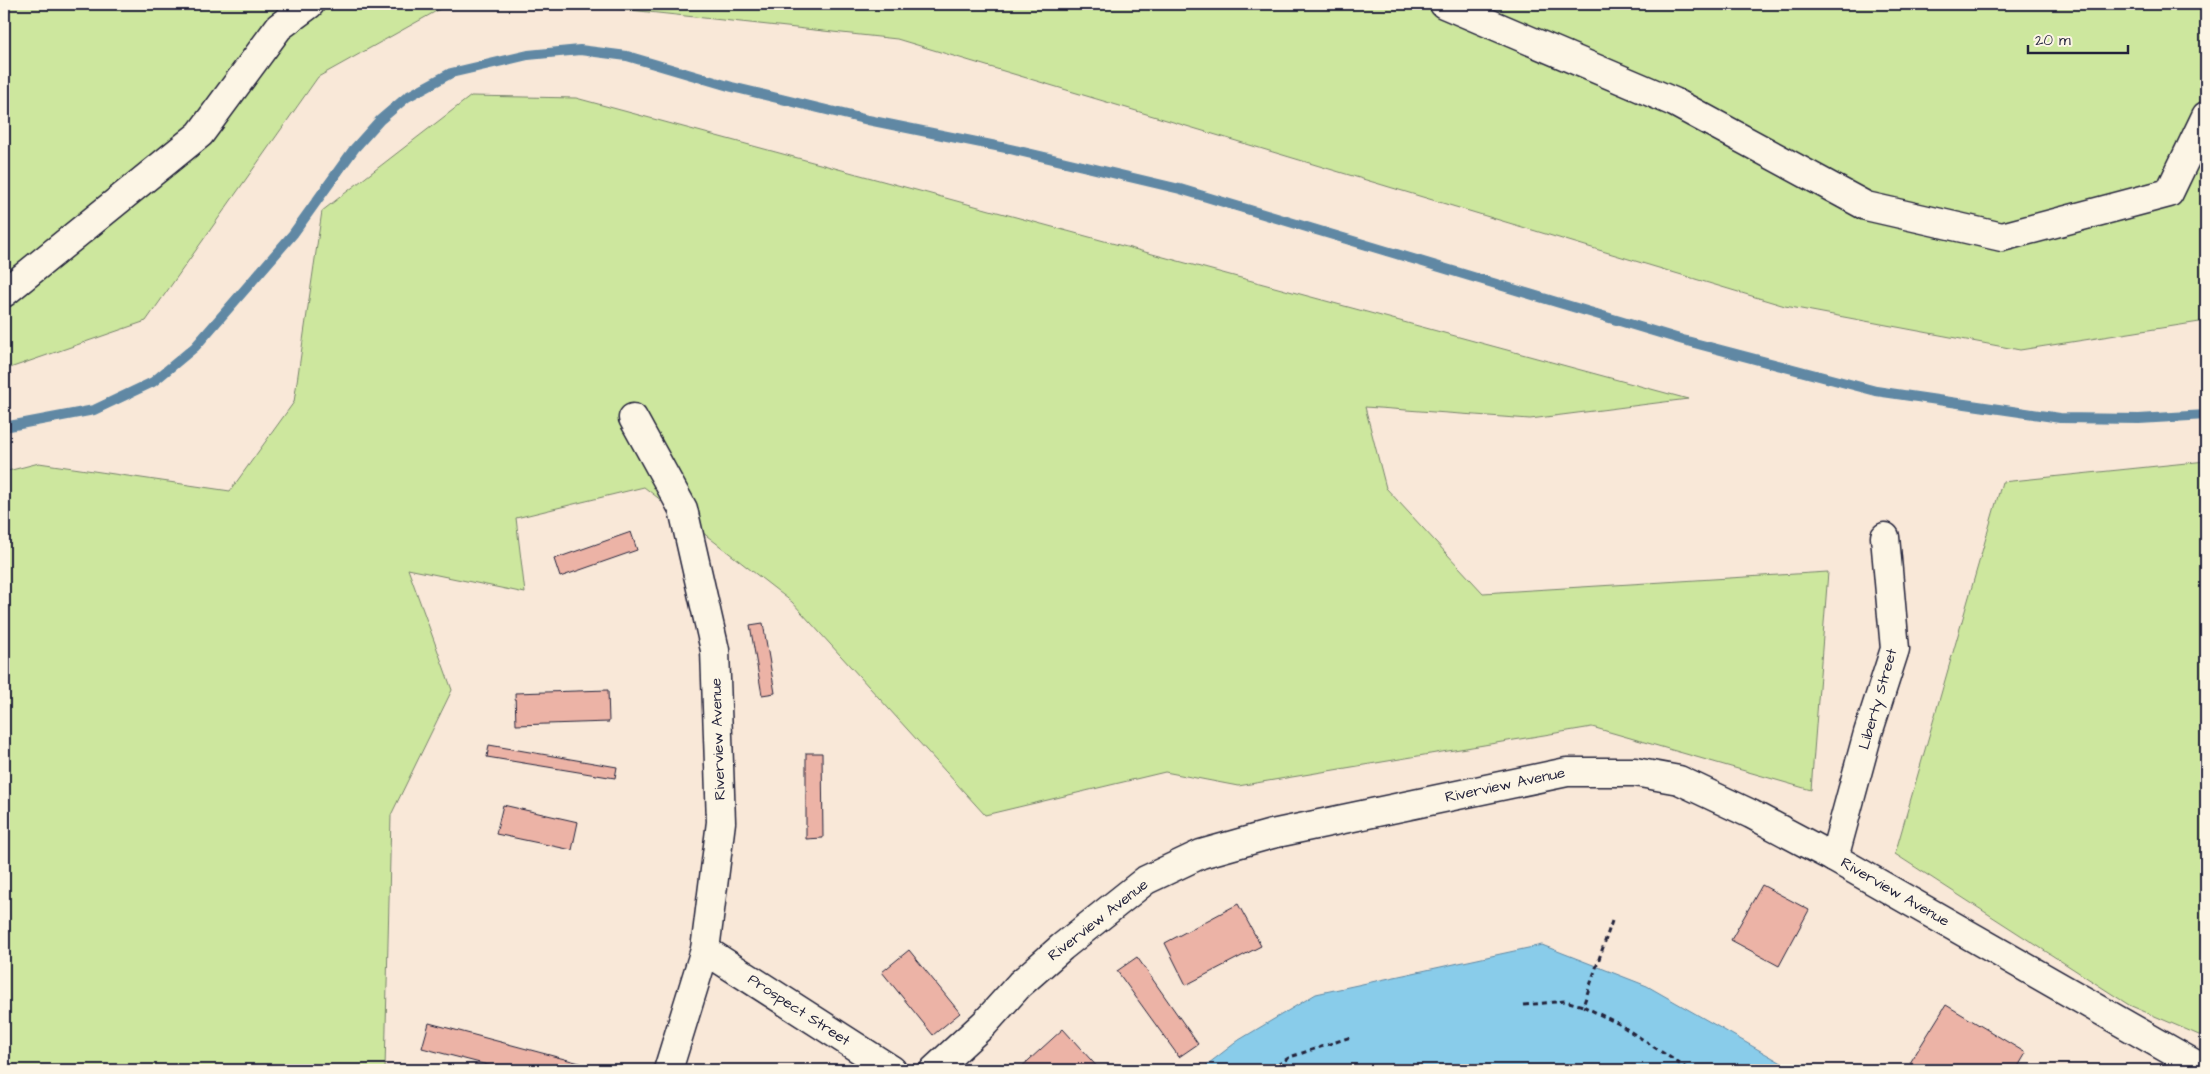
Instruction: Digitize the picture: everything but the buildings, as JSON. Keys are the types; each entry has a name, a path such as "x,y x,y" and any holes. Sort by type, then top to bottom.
{"street":[{"path":"4,294 200,134 279,27 310,4"},
{"path":"1444,4 1674,102 1866,206 2002,237 2169,193 2206,116"},
{"name":"Riverview Avenue","path":"633,418 683,509 715,650 721,822 705,950 668,1070"},
{"name":"Liberty Street","path":"1834,858 1868,733 1895,649 1884,538"},
{"name":"Riverview Avenue","path":"934,1070 985,1023 1020,984 1062,947 1146,880 1201,854 1272,834 1567,772 1636,772 1679,780 1751,814 1834,858 2205,1070"},
{"name":"Prospect Street","path":"705,950 892,1070"}],"path":[{"path":"1583,1006 1612,921"},
{"path":"1524,1005 1566,1001 1583,1006 1619,1024 1689,1070"},
{"path":"1270,1070 1290,1057 1351,1037"}],"green space":[{"path":"4,4 449,4 318,77 146,321 4,370"},
{"path":"575,4 2206,4 2206,321 2020,350 1785,306 897,39"},
{"path":"471,96 576,98 1688,399 1530,419 1365,407 1386,488 1483,593 1828,572 1811,790 1592,727 1238,786 1165,772 985,815 792,602 644,487 516,518 525,593 408,569 452,690 391,815 385,1070 4,1070 4,472 39,463 230,491 294,402 322,211"},
{"path":"2206,461 2206,1038 2129,1005 1895,854 2002,482"}],"water":[{"path":"1542,945 1647,986 1794,1070 1200,1070 1239,1040 1316,994"}],"waterway":[{"path":"4,427 94,410 153,382 195,347 293,234 354,149 380,120 407,97 451,73 528,55 580,50 627,56 732,87 868,120 1006,148 1180,189 1683,340 1876,391 2060,418 2139,419 2206,415"}]}
